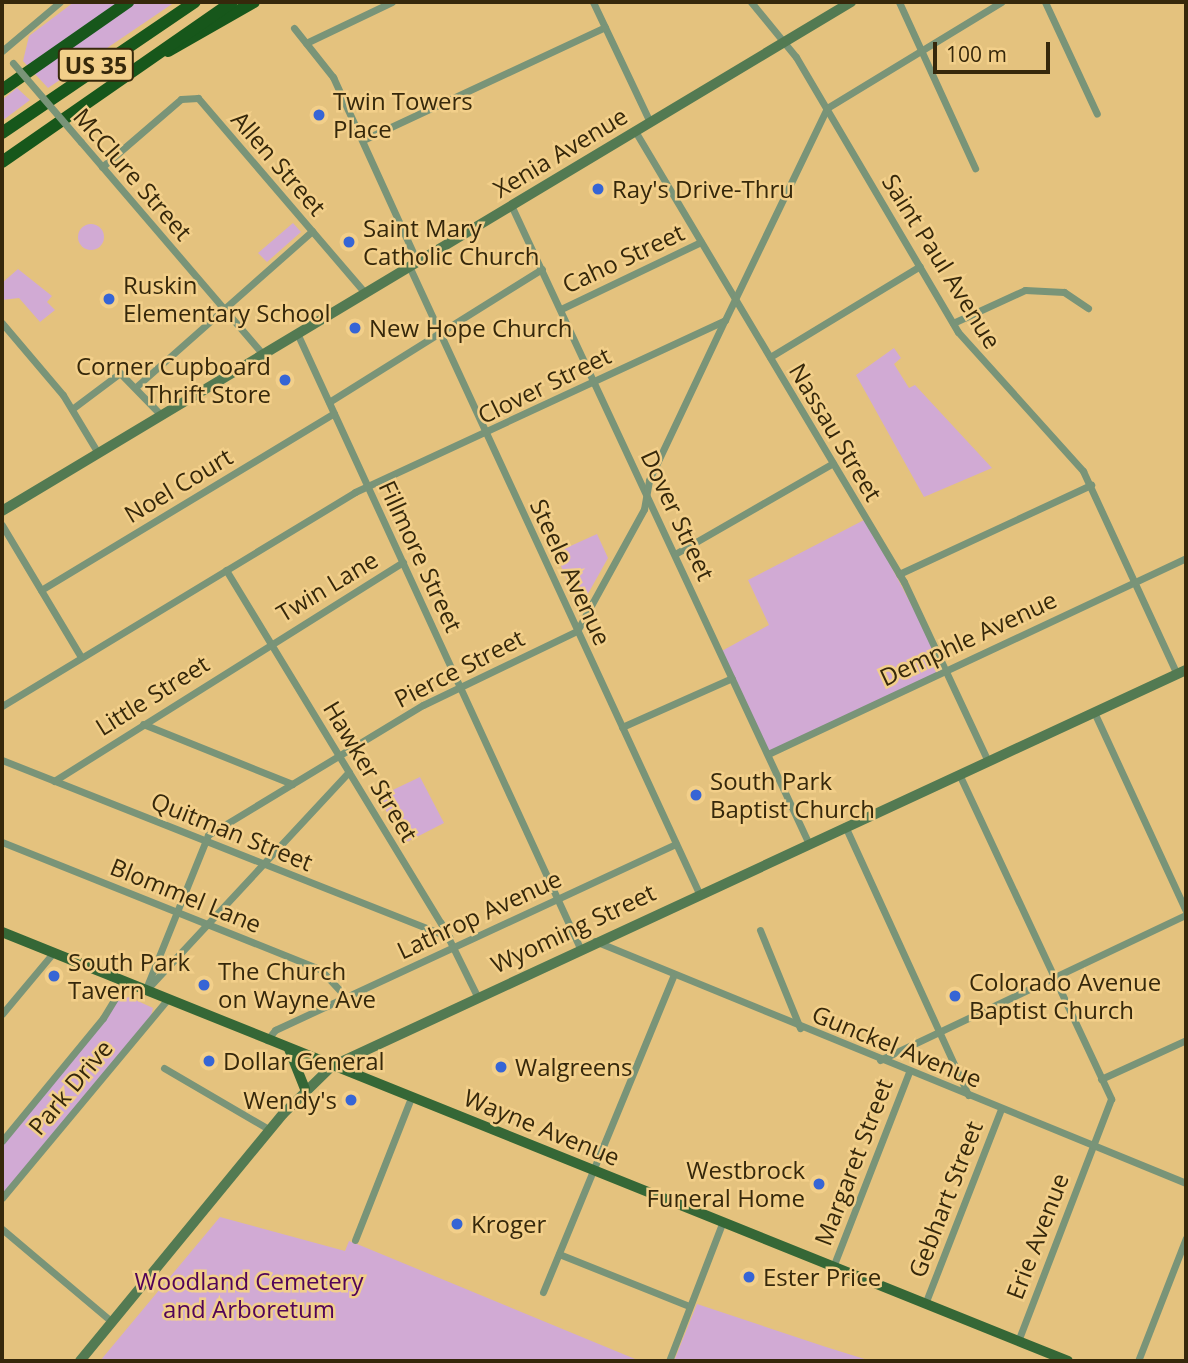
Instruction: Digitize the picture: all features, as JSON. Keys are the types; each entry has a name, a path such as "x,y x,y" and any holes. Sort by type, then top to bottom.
{"highway":[{"path":"2,90 128,2"},
{"name":"US 35","path":"2,133 195,2"},
{"name":"US 35","path":"2,162 78,104 232,2"},
{"path":"78,104 254,2"}],"main road":[{"name":"Wayne Avenue","path":"2,932 1064,1361"},
{"path":"289,1049 305,1089"}],"street":[{"path":"2,51 60,2"},
{"path":"306,43 392,2"},
{"path":"593,2 650,122"},
{"name":"Saint Paul Avenue","path":"751,2 784,42 827,108 953,323 1091,485 1135,581 1182,672"},
{"name":"Xenia Avenue","path":"2,511 851,2"},
{"path":"899,2 975,168"},
{"path":"577,631 647,495 724,320 827,108 1000,2"},
{"path":"1045,2 1097,114"},
{"path":"363,140 605,27"},
{"name":"Steele Avenue","path":"294,28 333,77 363,140 439,332 699,893"},
{"name":"McClure Street","path":"2,51 263,354"},
{"name":"Allen Street","path":"102,167 188,96 198,98 365,293"},
{"name":"Nassau Street","path":"635,131 899,574 988,761"},
{"name":"Dover Street","path":"511,205 808,842"},
{"path":"137,386 312,231"},
{"name":"Caho Street","path":"561,309 701,242"},
{"path":"770,357 920,266"},
{"path":"329,402 360,387 439,332 542,270"},
{"path":"953,323 1025,290 1064,292 1088,308"},
{"name":"Clover Street","path":"2,706 368,487 486,434 724,320"},
{"path":"2,323 72,410 98,453"},
{"name":"Fillmore Street","path":"297,333 580,948"},
{"path":"72,410 116,374 137,386 161,415"},
{"name":"Noel Court","path":"41,590 334,413"},
{"path":"675,554 833,463"},
{"path":"899,574 1091,485"},
{"path":"2,525 81,657"},
{"name":"Demphle Avenue","path":"768,754 1186,558"},
{"name":"Twin Lane","path":"271,643 402,562"},
{"name":"Hawker Street","path":"226,570 449,937 477,996"},
{"name":"Pierce Street","path":"204,841 292,784 459,686 577,631"},
{"name":"Little Street","path":"54,781 271,643"},
{"name":"Wyoming Street","path":"79,1361 305,1089 332,1066 808,842 1182,672"},
{"path":"622,727 732,678"},
{"path":"880,1060 937,1028 1186,913 1094,712"},
{"path":"143,724 292,784"},
{"name":"Quitman Street","path":"2,760 449,937"},
{"path":"145,991 211,926 349,772"},
{"name":"Erie Avenue","path":"959,774 1111,1103 1018,1341"},
{"path":"845,826 968,1095"},
{"path":"145,991 204,841"},
{"name":"Blommel Lane","path":"2,842 320,969 346,996"},
{"name":"Lathrop Avenue","path":"267,1041 275,1030 676,844"},
{"path":"760,930 800,1028"},
{"name":"Gunckel Avenue","path":"595,941 673,976 1186,1183"},
{"path":"2,1014 53,953"},
{"path":"543,1292 673,976"},
{"name":"Park Drive","path":"2,1141 117,1001 125,982"},
{"name":"Park Drive","path":"2,1198 167,1000"},
{"path":"1101,1079 1186,1040"},
{"path":"164,1068 270,1130"},
{"name":"Margaret Street","path":"833,1266 909,1072"},
{"path":"355,1240 411,1098"},
{"name":"Gebhart Street","path":"925,1304 1001,1109"},
{"path":"669,1361 723,1221"},
{"path":"2,1229 112,1322"},
{"path":"1138,1361 1186,1238"},
{"path":"559,1254 689,1306"}],"green space":[{"path":"74,2 175,2 48,88 23,61 29,36"},
{"path":"17,88 30,100 2,121 2,100"},
{"path":"293,223 301,232 267,262 258,253"},
{"path":"91,224 101,227 104,237 101,247 91,250 81,247 78,237 81,227"},
{"path":"18,269 52,296 47,302 55,310 40,322 19,298 2,300 2,283"},
{"path":"894,348 901,358 894,364 909,388 915,385 992,468 924,497 856,375"},
{"path":"866,519 946,670 768,754 720,652 769,625 748,580"},
{"path":"597,534 608,558 580,608 555,553"},
{"path":"420,777 444,823 405,843 378,797"},
{"path":"129,997 153,1008 150,1019 2,1198 2,1141 117,1001"},
{"name":"Woodland Cemetery and Arboretum","path":"220,1217 345,1251 349,1241 640,1361 100,1361"},
{"path":"697,1304 826,1347 871,1361 674,1361"}],"place":[{"name":"Twin Towers Place","path":"319,115"},
{"name":"Ray's Drive-Thru","path":"598,189"},
{"name":"Saint Mary Catholic Church","path":"349,242"},
{"name":"Ruskin Elementary School","path":"109,299"},
{"name":"New Hope Church","path":"355,328"},
{"name":"Corner Cupboard Thrift Store","path":"285,380"},
{"name":"South Park Baptist Church","path":"696,795"},
{"name":"South Park Tavern","path":"54,976"},
{"name":"The Church on Wayne Ave","path":"204,985"},
{"name":"Colorado Avenue Baptist Church","path":"955,996"},
{"name":"Dollar General","path":"209,1061"},
{"name":"Walgreens","path":"501,1067"},
{"name":"Wendy's","path":"351,1100"},
{"name":"Westbrock Funeral Home","path":"819,1184"},
{"name":"Kroger","path":"457,1224"},
{"name":"Ester Price","path":"749,1277"}]}
